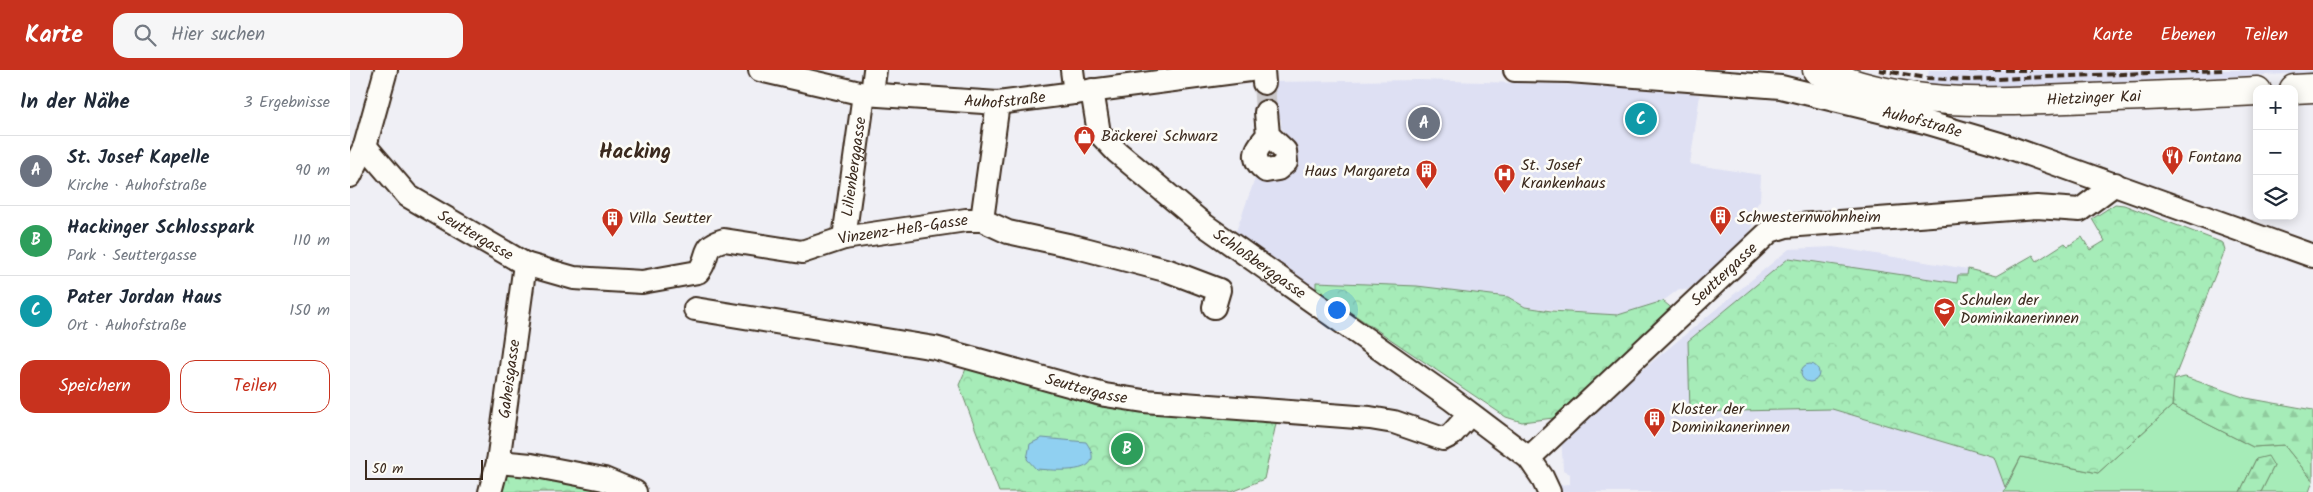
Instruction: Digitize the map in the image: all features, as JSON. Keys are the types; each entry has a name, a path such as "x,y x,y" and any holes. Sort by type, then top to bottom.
{"main road":[{"name":"Hietzinger Kai","path":"1817,70 1860,87 1931,100 2032,101 2253,91"},
{"path":"2298,89 2313,88"}],"street":[{"path":"350,176 365,146 386,70"},
{"name":"Auhofstraße","path":"760,70 868,94 998,103 1226,71 1259,74"},
{"name":"Lilienberggasse","path":"844,238 868,94 875,70"},
{"name":"Schloßberggasse","path":"1072,70 1084,91 1099,133 1117,152 1219,236 1529,458 1542,477 1549,492"},
{"name":"Auhofstraße","path":"1515,70 1569,71 1781,88 1925,122 1990,141 2313,256"},
{"path":"982,220 998,103"},
{"path":"1266,112 1268,134"},
{"name":"Seuttergasse","path":"365,146 408,196 525,264 574,278 642,282"},
{"name":"Seuttergasse","path":"1529,458 1770,231 1786,226 2038,207 2080,210 2115,184"},
{"name":"Vinzenz-Heß-Gasse","path":"642,282 698,272 704,265 706,250 713,243 724,240 802,252 844,238 966,220 982,220 1008,232 1077,247 1160,269 1219,290 1214,307"},
{"name":"Gaheisgasse","path":"490,492 498,462 525,264"},
{"name":"Seuttergasse","path":"695,309 840,331 935,348 1105,395 1144,400 1370,418 1394,422 1444,440 1470,414"},
{"path":"498,462 531,465 604,478 635,492"}],"shaded area":[{"path":"1929,70 2313,70 2313,73 1982,87 1926,85"},
{"name":"St. Josef Krankenhaus","path":"1419,80 1584,85 1700,95 1690,164 1761,175 1760,201 1751,212 1752,228 1741,247 1711,276 1701,280 1687,290 1679,289 1663,301 1618,316 1525,307 1508,297 1317,282 1316,289 1235,234 1256,176 1296,150 1281,127 1281,119 1273,119 1270,82"},
{"name":"Schulen der Dominikanerinnen","path":"2115,204 2124,205 2223,243 2225,250 2174,379 2275,435 2249,492 1560,492 1560,485 1570,484 1570,474 1563,470 1561,434 1601,404 1789,249 1833,247 1968,269 1996,276 2033,255 2037,261 2065,243 2068,246 2082,237 2090,250 2105,241 2092,219"}],"green space":[{"name":"Schulen der Dominikanerinnen","path":"2115,204 2124,205 2223,243 2225,250 2174,379 2172,406 2098,473 2021,457 2005,487 1994,457 1832,409 1690,412 1688,341 1789,258 1957,283 1958,275 1967,275 1968,269 1996,276 2033,255 2037,261 2065,243 2068,246 2082,237 2090,250 2105,241 2092,219"},
{"path":"1316,282 1417,286 1508,297 1525,307 1551,311 1618,315 1663,301 1675,311 1561,417 1522,422 1506,417 1316,289"},
{"path":"969,362 1096,406 1277,419 1264,479 1232,492 999,492 959,385"},
{"path":"2185,377 2246,398 2313,410 2313,481 2284,445 2253,447 2172,406 2173,380"},
{"path":"2172,406 2253,447 2284,445 2313,481 2309,492 2261,492 2274,466 2256,459 2240,492 2004,492 2021,457 2098,473"},
{"path":"2268,456 2274,466 2261,492 2240,492 2256,459"},
{"path":"529,470 624,492 495,492 500,473"}],"water":[{"path":"1806,364 1814,364 1819,369 1817,380 1806,382 1801,377 1801,369"},
{"path":"1042,438 1086,442 1092,453 1091,461 1086,466 1077,469 1036,469 1027,459 1030,444"}],"tunnel":[{"path":"1264,83 1266,112"}],"railway":[{"path":"1879,70 1927,78 1970,80 2223,70"},
{"path":"1969,70 2032,70"}],"place":[{"name":"Pater Jordan Haus","path":"1641,119"},
{"name":"St. Josef Kapelle","path":"1424,123"},
{"name":"Bäckerei Schwarz","path":"1085,155"},
{"name":"Fontana","path":"2172,176"},
{"name":"Haus Margareta","path":"1426,190"},
{"name":"St. Josef Krankenhaus","path":"1505,193"},
{"name":"Schwesternwohnheim","path":"1721,236"},
{"name":"Villa Seutter","path":"613,237"},
{"name":"Schulen der Dominikanerinnen","path":"1944,328"},
{"name":"Kloster der Dominikanerinnen","path":"1655,437"},
{"name":"Hackinger Schlosspark","path":"1127,449"}],"district":[{"name":"Hacking","path":"635,152"}]}
